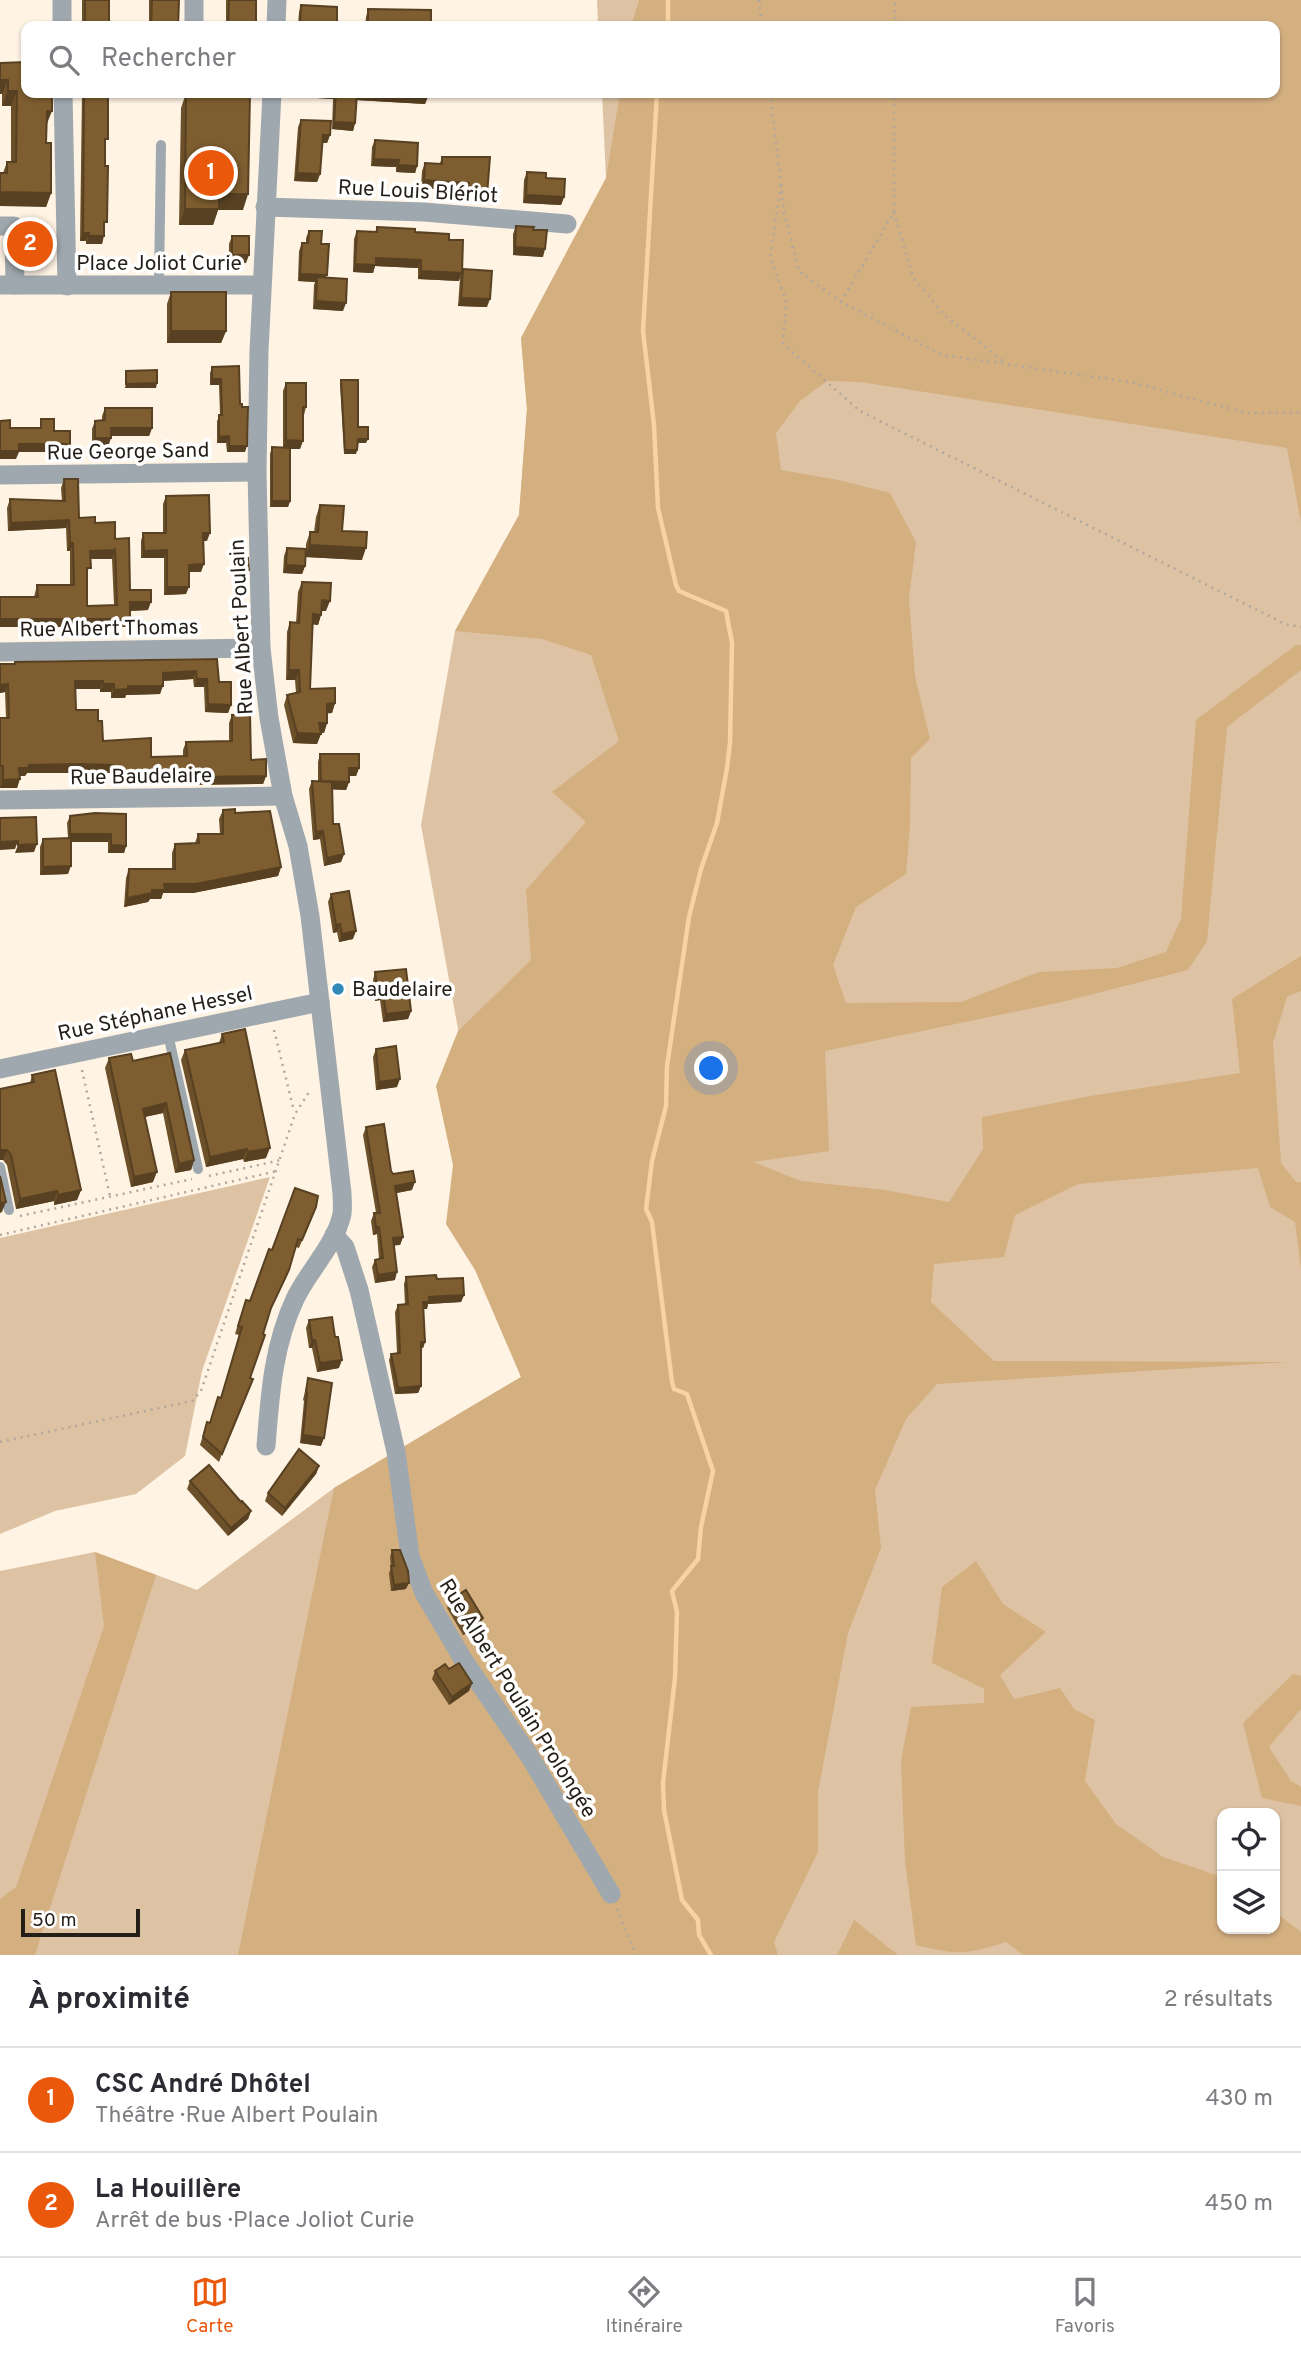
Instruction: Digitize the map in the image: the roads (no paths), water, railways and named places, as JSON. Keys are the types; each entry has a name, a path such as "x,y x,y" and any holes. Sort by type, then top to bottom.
{"street":[{"path":"62,0 62,21"},
{"path":"194,0 194,21"},
{"path":"276,21 277,0"},
{"path":"62,98 67,286"},
{"name":"Rue Albert Poulain","path":"266,1446 272,1375 281,1336 296,1297 334,1235 342,1214 342,1193 310,916 298,846 283,796 269,718 261,648 257,472 261,285 272,98"},
{"name":"Rue Louis Blériot","path":"265,207 424,212 567,225"},
{"name":"Place Joliot Curie","path":"0,226 14,226 8,285 261,285"},
{"name":"Rue George Sand","path":"0,475 257,472"},
{"name":"Rue Albert Thomas","path":"0,652 261,648"},
{"name":"Rue Baudelaire","path":"0,800 283,796"},
{"name":"Rue Stéphane Hessel","path":"0,1069 320,1002"},
{"name":"Rue Albert Poulain Prolongée","path":"334,1235 345,1247 359,1290 396,1452 410,1556 424,1593 464,1661 530,1757 611,1895"}],"lane":[{"path":"159,286 161,145"},
{"path":"168,1034 198,1169"},
{"path":"0,1167 10,1214"}],"waterway":[{"path":"668,0 668,21"},
{"path":"657,98 643,331 654,425 658,508 679,591 726,611 732,643 727,768 717,823 701,869 689,917 667,1066 666,1106 652,1161 646,1209 652,1222 672,1382 674,1389 687,1394 713,1471 701,1527 698,1559 672,1591 677,1612 675,1678 663,1783 664,1810 682,1900 698,1920 699,1935 711,1955"}],"place":[{"name":"CSC André Dhôtel","path":"211,173"},
{"name":"La Houillère","path":"30,244"},
{"name":"Baudelaire","path":"338,989"}]}
